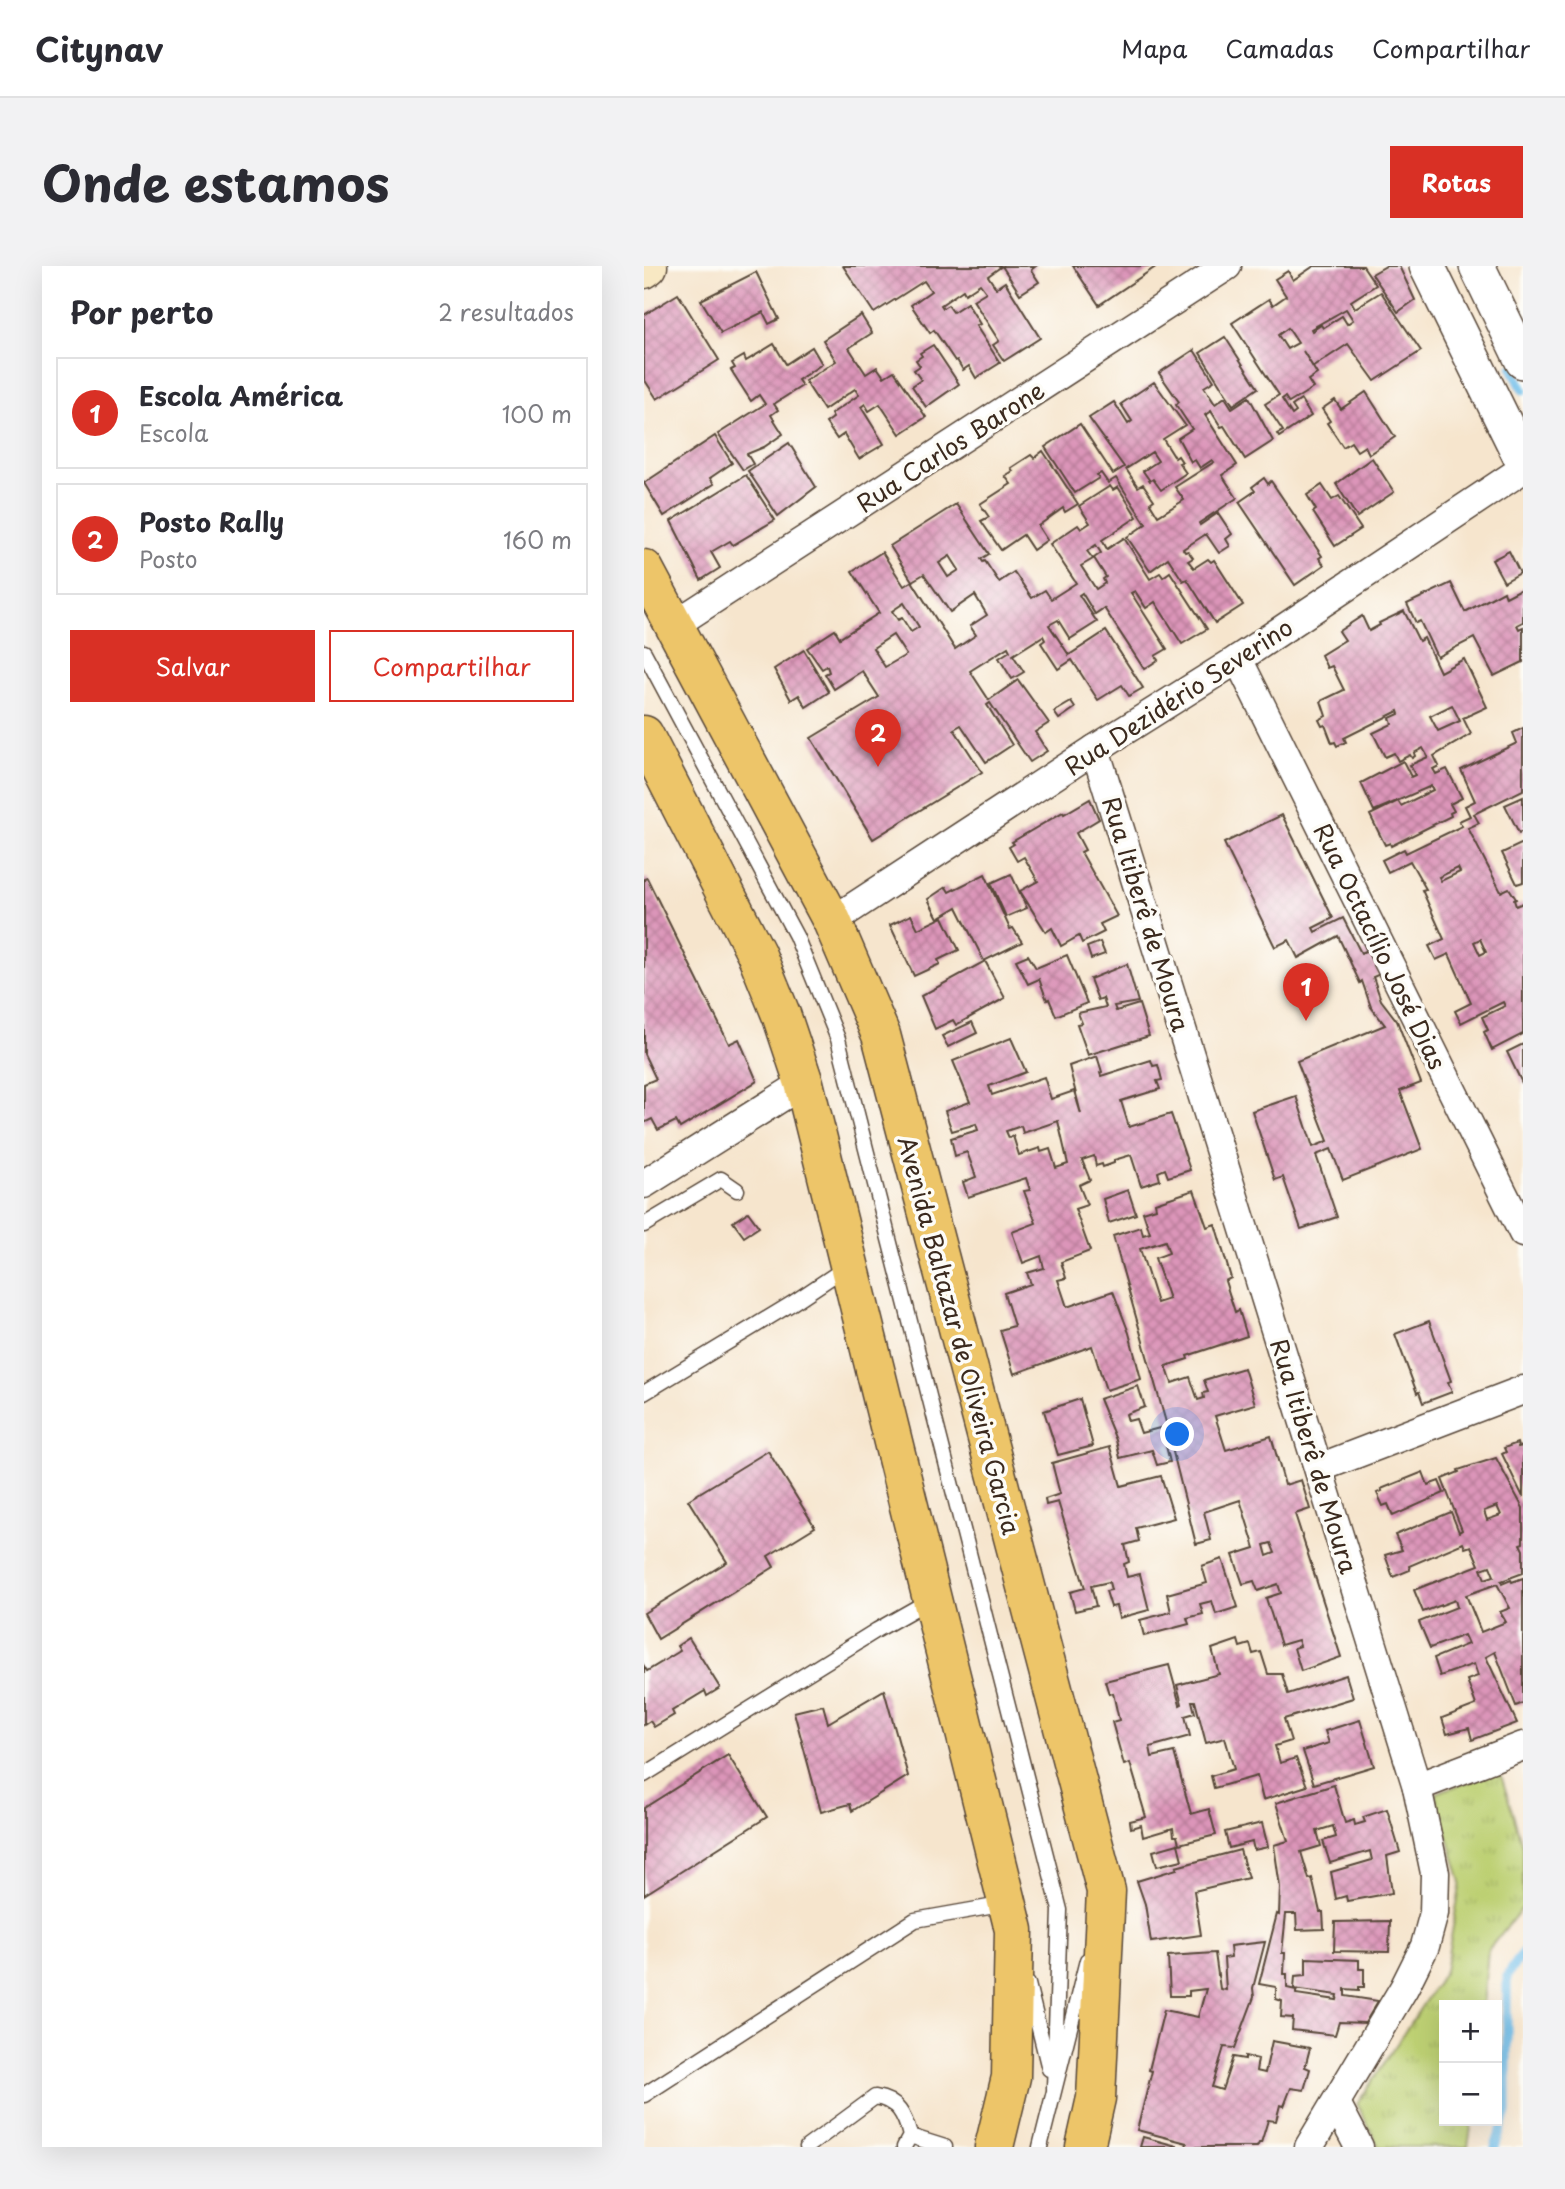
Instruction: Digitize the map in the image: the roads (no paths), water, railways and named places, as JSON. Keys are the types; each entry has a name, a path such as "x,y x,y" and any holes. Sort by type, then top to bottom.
{"main road":[{"path":"644,269 649,266"},
{"name":"Avenida Baltazar de Oliveira Garcia","path":"644,569 832,921 881,1035 1106,1891 1096,2098 1085,2147"},
{"path":"644,735 755,953 782,1017 804,1083 1011,1917 1011,2077 994,2147"}],"street":[{"name":"Rua Carlos Barone","path":"674,625 1227,266"},
{"path":"1427,266 1523,461"},
{"path":"1477,266 1523,361"},
{"name":"Rua Dezidério Severino","path":"832,921 1238,659 1523,469"},
{"name":"Rua Octacílio José Dias","path":"1238,659 1523,1233"},
{"name":"Rua Itiberê de Moura","path":"1095,749 1417,1787 1435,1873 1434,1913 1425,1946 1404,1988 1310,2147"},
{"path":"644,1184 804,1083"},
{"path":"1319,1468 1523,1390"},
{"path":"1417,1787 1523,1746"},
{"path":"1336,2104 1359,2147"}],"lane":[{"path":"644,652 796,936 838,1039 1060,1910 1054,2088"},
{"path":"644,1225 721,1180 737,1191"},
{"path":"644,1393 791,1304 849,1265"},
{"path":"644,1776 877,1630 932,1599"},
{"path":"1040,2147 1106,1891"},
{"path":"644,2095 915,1920 1011,1917 1054,2088"},
{"path":"807,2147 875,2096 886,2098 901,2109 906,2117 907,2142 945,2147"}],"waterway":[{"path":"1512,368 1523,390"},
{"path":"1495,2147 1507,2112 1507,1976 1523,1952"}],"place":[{"name":"Posto Rally","path":"878,767"},
{"name":"Escola América","path":"1306,1021"}]}
